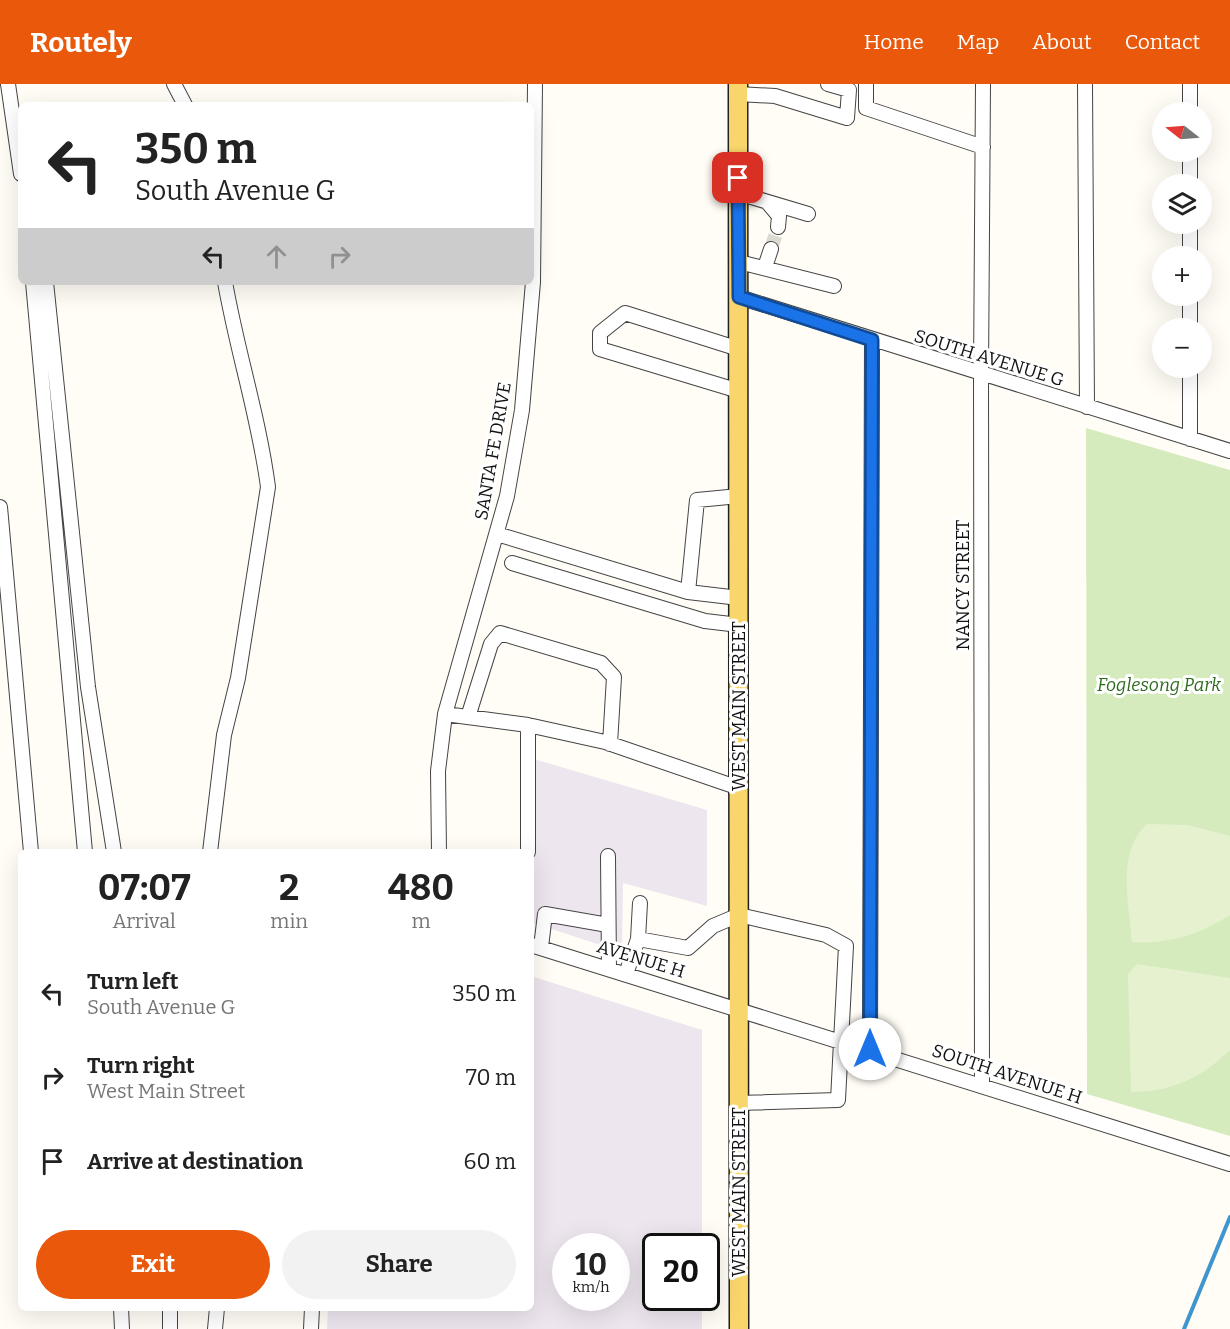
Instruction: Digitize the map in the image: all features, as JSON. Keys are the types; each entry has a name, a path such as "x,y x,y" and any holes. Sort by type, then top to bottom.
{"main road":[{"name":"WEST MAIN STREET","path":"738,89 739,1329"}],"street":[{"path":"8,84 18,153"},
{"path":"18,84 20,102"},
{"path":"174,84 183,102"},
{"name":"SANTA FE DRIVE","path":"534,183 535,84"},
{"path":"738,89 776,90 846,118 849,90 828,84"},
{"path":"866,84 866,108 983,147"},
{"name":"NANCY STREET","path":"981,1085 983,84"},
{"path":"1085,84 1087,407"},
{"path":"1190,84 1190,102"},
{"path":"738,193 808,214"},
{"path":"766,202 779,216 778,227"},
{"path":"765,267 771,249"},
{"path":"739,262 834,286"},
{"path":"33,285 85,849"},
{"path":"46,285 88,687 114,849"},
{"path":"210,849 224,735 238,678 268,487 264,459 226,285"},
{"name":"SANTA FE DRIVE","path":"439,849 438,771 445,714 507,496 523,399 533,285"},
{"name":"SOUTH AVENUE G","path":"739,297 981,375 1230,451"},
{"path":"739,349 625,313 600,333 600,349 739,391"},
{"path":"870,1049 872,340"},
{"path":"1190,378 1190,439"},
{"path":"688,592 697,500 739,496"},
{"path":"0,507 31,849"},
{"path":"497,534 688,592 739,598"},
{"path":"512,563 705,621 739,625"},
{"path":"468,717 491,644 500,633 601,663 614,677 610,744"},
{"path":"445,714 528,725 610,744 739,788"},
{"path":"528,725 528,849"},
{"path":"608,856 609,969"},
{"path":"626,974 638,939 640,903"},
{"path":"536,946 545,914 608,925"},
{"path":"638,939 688,948 713,926 739,915 826,934 846,946 838,1100 739,1102"},
{"name":"AVENUE H","path":"536,946 739,1009"},
{"name":"SOUTH AVENUE H","path":"739,1009 1230,1164"},
{"path":"121,1311 123,1329"},
{"path":"170,1311 170,1329"},
{"path":"215,1329 217,1311"},
{"path":"311,1329 312,1311"}],"shaded area":[{"path":"534,759 707,810 707,906 623,883 622,952 534,923"},
{"path":"534,977 702,1030 702,1233 642,1233 642,1311 702,1311 702,1329 327,1329 328,1311 534,1311"}],"green space":[{"name":"Foglesong Park","path":"1086,428 1230,470 1230,1136 1087,1094"},
{"path":"1147,824 1187,825 1230,836 1230,915 1207,928 1183,937 1171,940 1132,942 1127,895 1128,864 1137,836"},
{"path":"1137,964 1230,978 1230,1050 1197,1076 1185,1082 1159,1089 1131,1092 1128,974"}],"waterway":[{"path":"1184,1329 1230,1217"}],"tunnel":[{"path":"771,249 778,227"}],"route":[{"path":"738,178 739,297 872,340 870,1049"}]}
